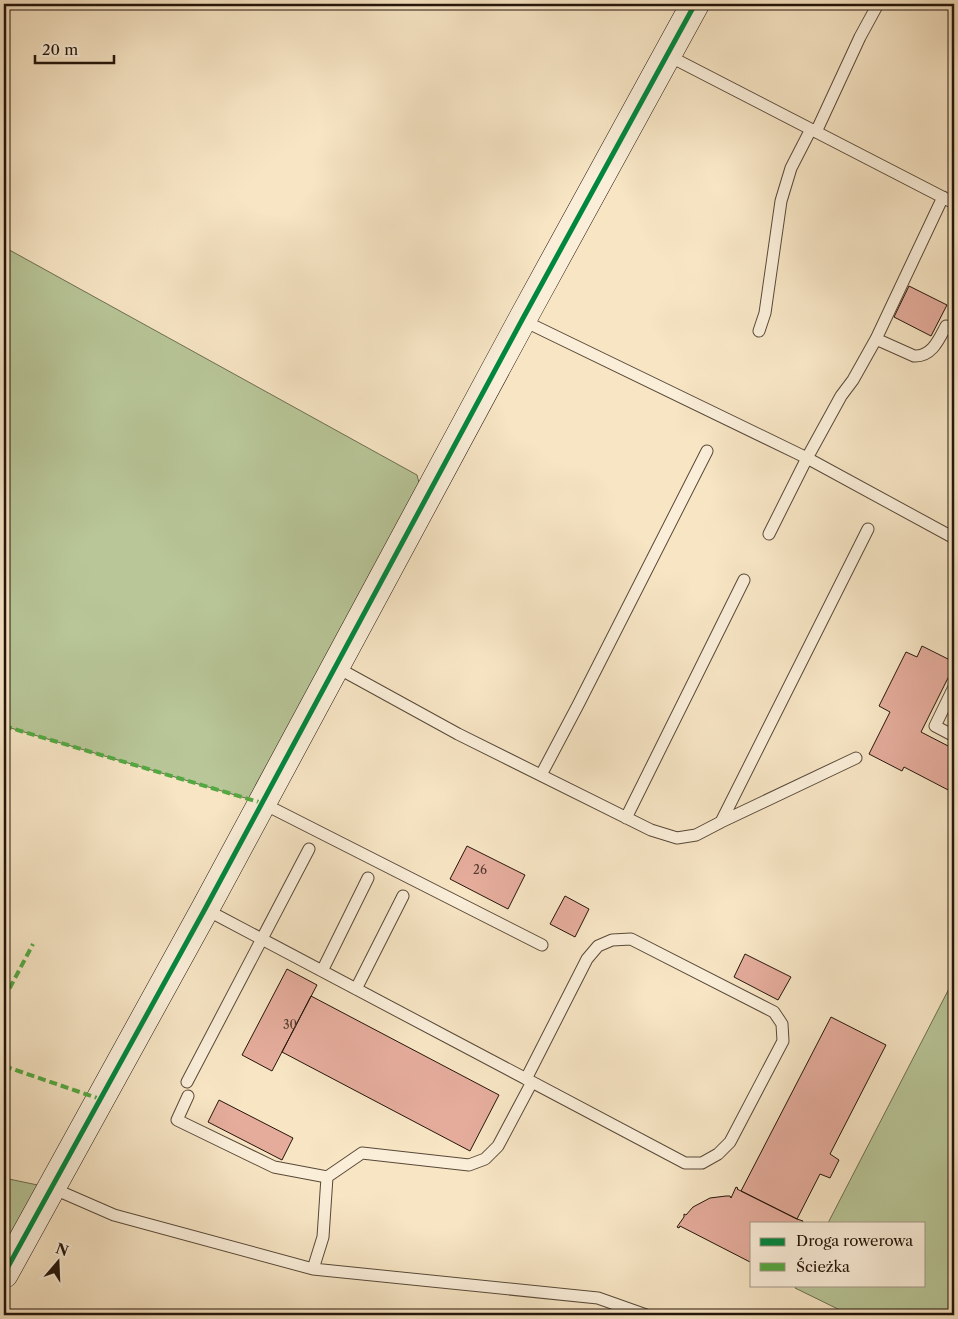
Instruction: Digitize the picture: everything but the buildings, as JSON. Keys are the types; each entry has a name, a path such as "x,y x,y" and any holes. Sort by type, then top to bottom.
{"street":[{"path":"4,1274 205,909 522,320 695,4"}],"lane":[{"path":"759,331 765,313 781,201 791,168 813,131 878,4"},
{"path":"667,55 954,202"},
{"path":"769,534 807,458 876,338 943,197"},
{"path":"522,320 807,458 954,538"},
{"path":"876,338 914,356 921,356 932,350 946,326"},
{"path":"541,776 707,451"},
{"path":"721,822 868,529"},
{"path":"626,818 744,580"},
{"path":"336,667 458,734 541,776 651,830 677,838 696,835 856,758"},
{"path":"954,687 935,726 954,736"},
{"path":"262,803 542,945"},
{"path":"187,1082 310,848"},
{"path":"322,971 368,878"},
{"path":"356,989 403,896"},
{"path":"188,1096 177,1120 274,1167 327,1177 362,1153 469,1164 485,1160 498,1146 529,1080 587,959 598,946 612,940 631,939 774,1012 782,1024 783,1041 730,1142 718,1154 702,1163 685,1162 529,1080 356,989 322,971 262,940 205,909"},
{"path":"313,1269 323,1237 327,1177"},
{"path":"52,1188 114,1215 313,1269 598,1298 646,1315"}],"green space":[{"path":"4,247 417,475 424,502 262,803 4,726"},
{"path":"954,979 954,1315 854,1315 795,1288 796,1286 926,1286 926,1222 829,1222"},
{"path":"4,1178 52,1188 4,1274"}],"marked path":[{"path":"4,726 262,803"},
{"path":"4,999 33,944"},
{"path":"4,1066 100,1099"}],"cycle path":[{"path":"4,1274 205,909 522,320 695,4"}]}
